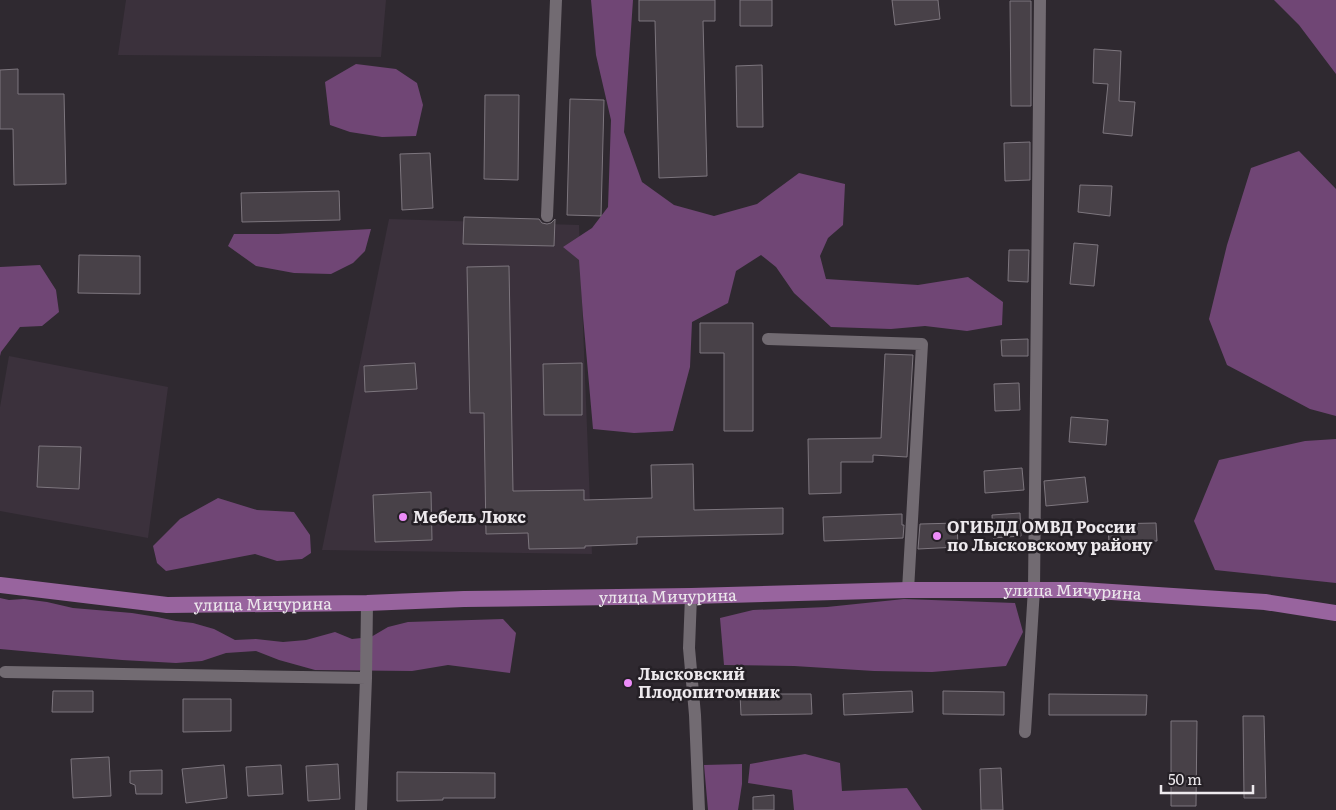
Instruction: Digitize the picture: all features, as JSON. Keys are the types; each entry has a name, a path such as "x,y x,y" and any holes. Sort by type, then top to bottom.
{"main road":[{"name":"улица Мичурина","path":"0,585 168,606 1034,589 1081,590 1265,602 1336,613"}],"street":[{"path":"547,216 556,0"},
{"path":"1025,732 1034,589 1040,0"},
{"path":"768,339 922,344 908,590"},
{"path":"691,596 689,648 693,680 699,810"},
{"path":"361,810 368,603"},
{"path":"6,672 366,678"}],"shaded area":[{"path":"126,0 386,0 381,57 118,55"},
{"path":"591,0 633,0 624,132 642,182 674,205 714,216 757,204 799,173 845,184 843,225 828,238 820,256 826,279 918,285 968,277 1003,302 1002,325 967,331 925,326 891,329 831,327 794,293 776,267 761,255 736,271 728,303 692,322 690,367 673,431 634,433 593,429 579,260 563,247 592,228 608,207 611,120 596,55"},
{"path":"1274,0 1336,0 1336,74 1299,25"},
{"path":"356,64 396,69 417,83 423,105 416,136 382,137 350,132 330,125 325,82"},
{"path":"1299,151 1336,189 1336,416 1310,409 1227,365 1209,319 1227,245 1251,168"},
{"path":"389,219 579,225 592,554 322,550"},
{"path":"371,229 365,251 353,263 331,274 294,273 256,266 228,246 234,234 278,234"},
{"path":"40,265 56,290 59,312 42,326 20,327 0,356 0,267"},
{"path":"9,356 168,387 148,538 0,511 0,407"},
{"path":"1336,439 1336,583 1215,570 1194,521 1219,460 1305,441"},
{"path":"218,498 257,510 294,512 310,535 311,553 302,559 277,561 255,554 166,571 157,563 153,546 180,519"},
{"path":"0,598 9,600 24,599 73,608 132,613 193,623 214,629 235,640 256,639 283,642 306,640 335,632 352,639 371,637 388,627 408,622 503,619 516,633 510,673 448,665 412,671 315,670 279,660 256,651 226,653 202,661 176,663 122,660 0,649"},
{"path":"904,599 1015,603 1023,632 1006,666 932,672 724,665 720,618 753,610 827,607"},
{"path":"805,754 840,763 842,791 907,788 922,810 794,810 792,790 748,783 750,764"},
{"path":"742,764 742,784 738,810 708,810 704,765"}],"building":[{"path":"639,0 715,0 715,21 703,21 707,176 659,178 655,21 639,21"},
{"path":"740,0 772,0 772,26 740,26"},
{"path":"892,0 938,0 940,19 895,25"},
{"path":"1010,1 1031,1 1031,106 1011,106"},
{"path":"1094,49 1121,51 1119,101 1135,102 1132,136 1103,133 1108,84 1093,83"},
{"path":"762,65 763,127 737,127 736,66"},
{"path":"18,69 18,94 64,94 66,184 14,185 13,129 0,129 0,70"},
{"path":"485,95 519,95 518,180 484,179"},
{"path":"570,99 604,100 601,216 567,215"},
{"path":"1030,142 1030,180 1005,181 1004,143"},
{"path":"430,153 433,208 402,210 400,154"},
{"path":"1080,185 1112,186 1110,216 1078,212"},
{"path":"339,191 340,220 242,222 241,193"},
{"path":"464,217 539,219 542,223 547,224 555,219 554,246 463,244"},
{"path":"1074,243 1098,245 1094,286 1070,284"},
{"path":"1009,250 1029,250 1028,282 1008,281"},
{"path":"79,255 140,256 140,294 78,293"},
{"path":"509,266 513,491 584,490 584,500 652,498 651,465 693,464 694,510 783,508 783,534 637,537 637,544 585,546 585,548 529,549 528,533 486,534 484,413 470,413 467,267"},
{"path":"700,323 753,323 753,431 724,431 724,353 700,353"},
{"path":"1028,339 1028,356 1002,356 1001,340"},
{"path":"885,354 913,355 907,457 873,455 873,462 841,462 841,493 809,494 808,439 881,438"},
{"path":"415,363 417,389 365,392 364,366"},
{"path":"582,363 582,415 544,415 543,364"},
{"path":"1019,383 1020,410 995,411 994,384"},
{"path":"1071,417 1108,420 1106,445 1069,442"},
{"path":"39,446 81,447 79,489 37,487"},
{"path":"1022,468 1024,490 985,493 984,471"},
{"path":"1085,477 1088,502 1046,506 1044,481"},
{"name":"Мебель Люкс","path":"431,492 432,540 375,542 373,495"},
{"path":"1020,513 1021,536 993,538 992,515"},
{"path":"902,514 902,525 904,525 903,538 824,541 823,517"},
{"name":"ОГИБДД ОМВД России по Лысковскому району","path":"957,523 958,547 918,549 920,524"},
{"path":"1156,523 1157,541 1109,542 1108,524"},
{"path":"53,691 93,691 93,712 52,712"},
{"path":"912,691 913,712 844,715 843,694"},
{"path":"943,691 1004,692 1004,715 943,714"},
{"path":"740,694 811,694 812,714 741,715"},
{"path":"1049,694 1147,695 1146,715 1049,715"},
{"path":"183,699 231,699 231,731 183,732"},
{"path":"1243,716 1264,716 1266,798 1244,798"},
{"path":"1171,721 1197,721 1196,806 1171,806"},
{"path":"109,757 111,796 73,798 71,759"},
{"path":"338,764 340,799 308,801 306,766"},
{"path":"224,765 227,798 186,803 182,769"},
{"path":"281,765 283,794 248,796 246,767"},
{"path":"1001,768 1003,810 981,810 980,769"},
{"path":"162,770 162,794 136,794 135,785 130,783 130,771"},
{"path":"397,772 495,773 495,798 443,798 443,800 397,801"},
{"path":"774,795 774,810 753,810 753,797"}],"place":[{"name":"Мебель Люкс","path":"403,517"},
{"name":"ОГИБДД ОМВД России по Лысковскому району","path":"937,536"},
{"name":"Лысковский Плодопитомник","path":"628,683"}]}
